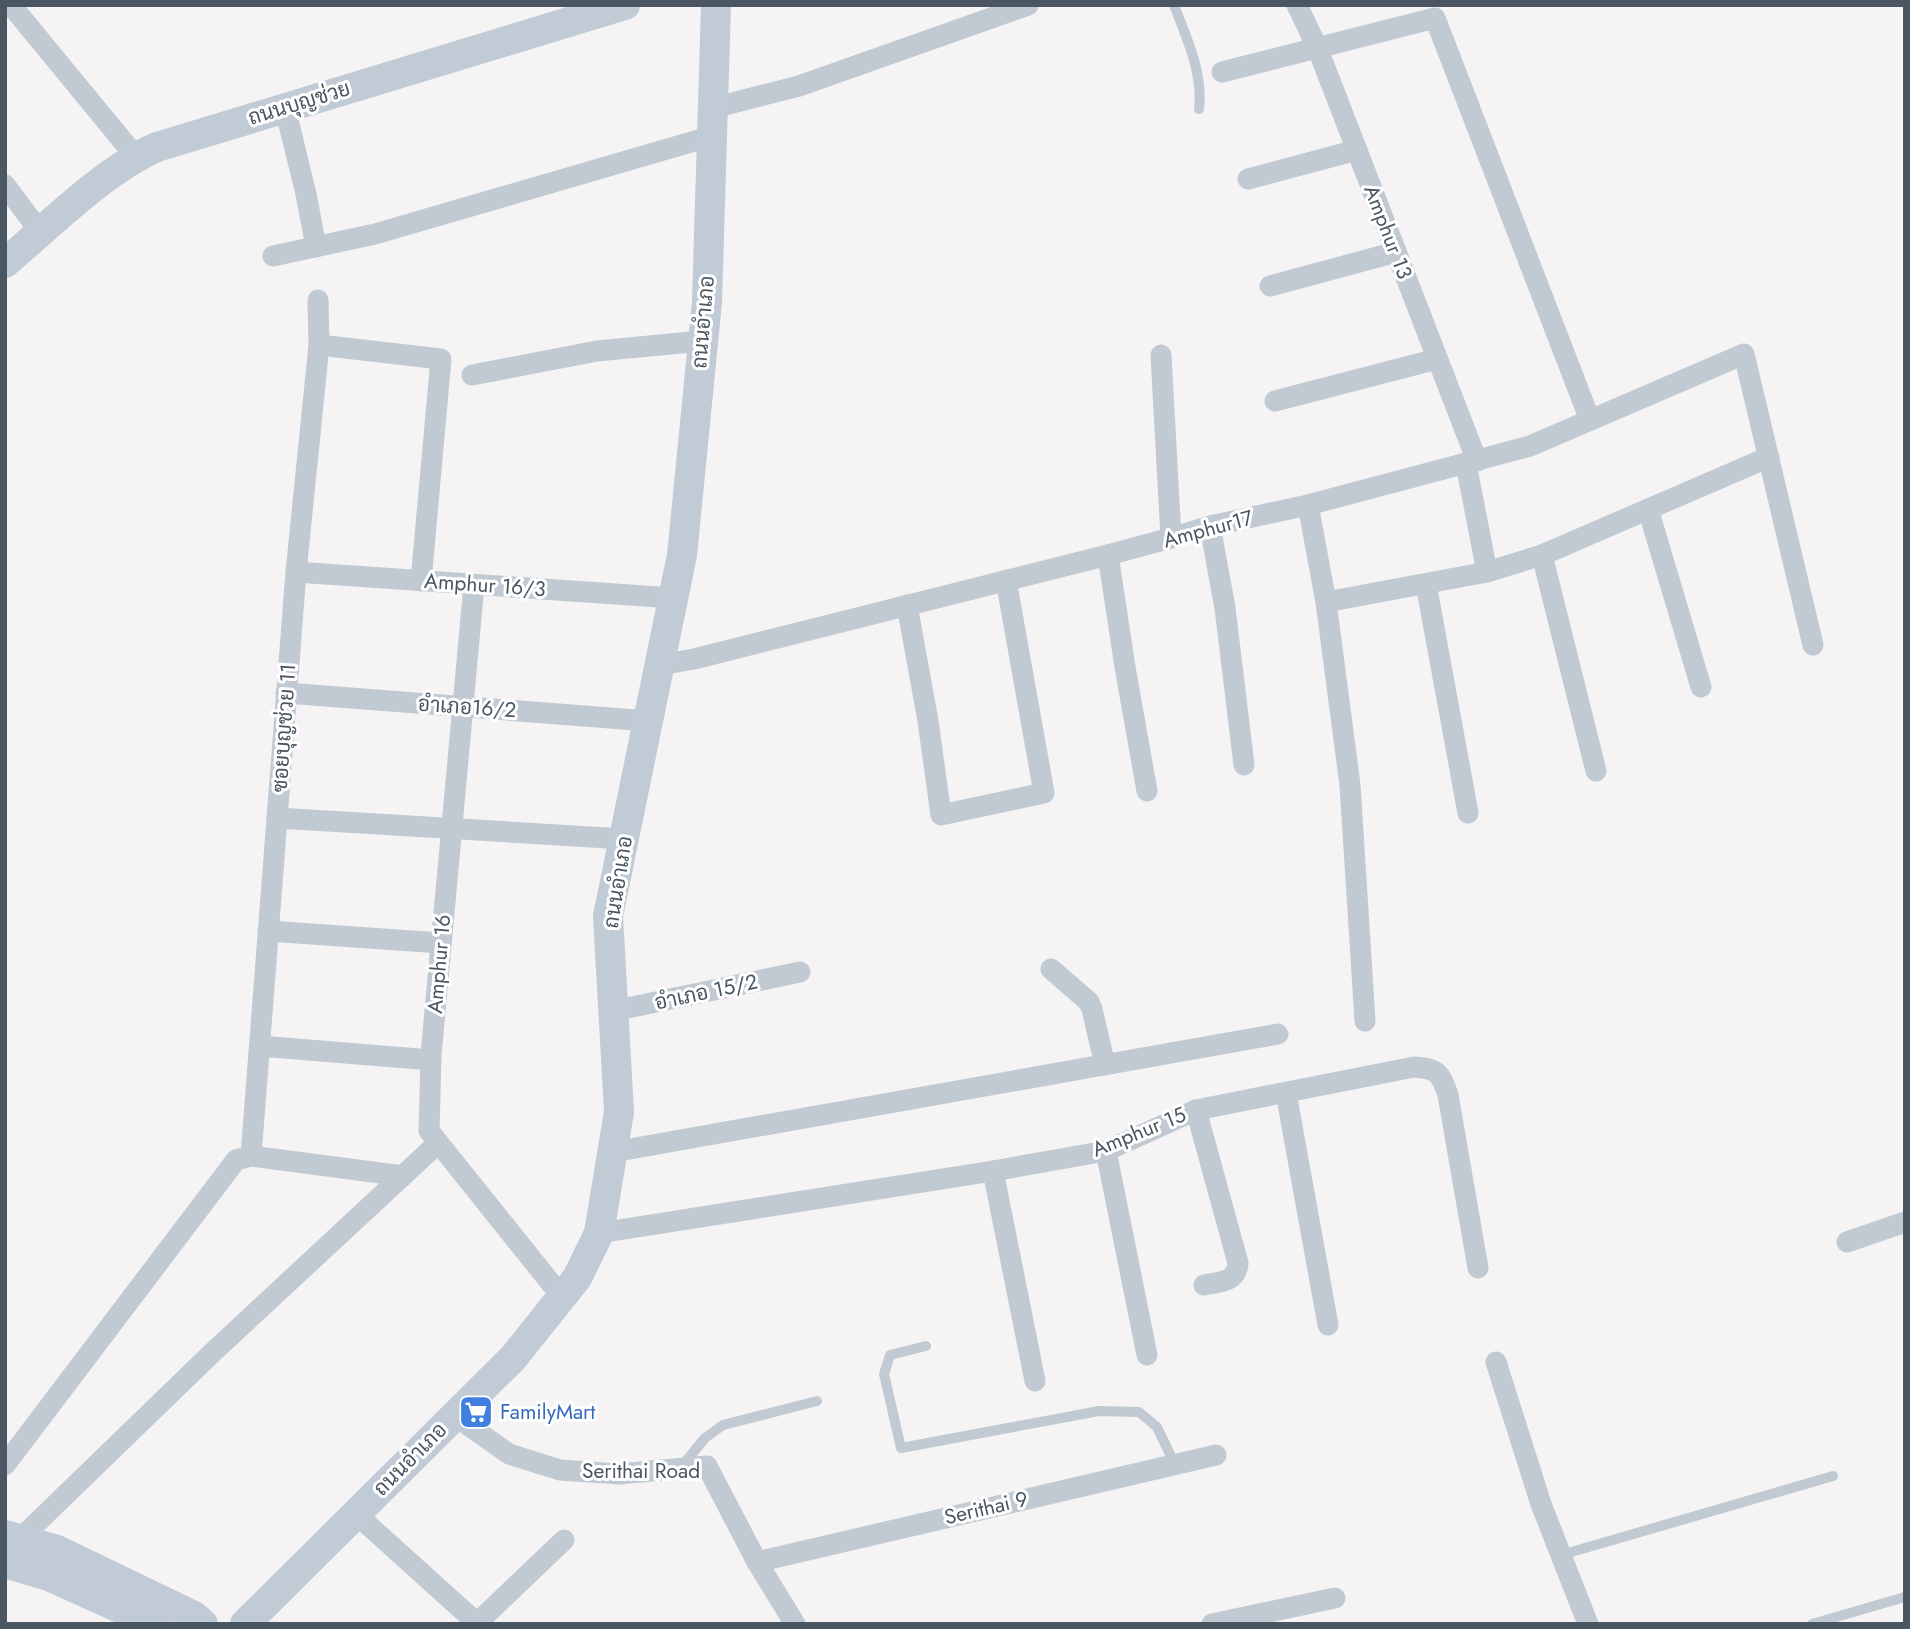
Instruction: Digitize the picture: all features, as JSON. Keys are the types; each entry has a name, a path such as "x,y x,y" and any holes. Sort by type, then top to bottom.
{"street":[{"path":"11,5 136,157"},
{"name":"ถนนบุญช่วย","path":"5,262 101,182 136,157 157,147 625,5"},
{"name":"ถนนอำเภอ","path":"256,1620 356,1514 513,1358 577,1278 599,1233 619,1112 608,916 682,555 707,302 716,5"},
{"path":"273,256 375,234 712,122 799,86 1028,5"},
{"name":"Amphur 13","path":"1297,5 1317,47 1437,359 1471,462 1487,572"},
{"path":"1222,72 1435,18 1590,420"},
{"path":"285,108 316,247"},
{"path":"1248,179 1357,150"},
{"path":"5,184 41,233"},
{"path":"1269,286 1396,252"},
{"name":"ซอยบุญช่วย 11","path":"251,1156 296,572 319,345 318,300"},
{"path":"472,375 597,351 702,341"},
{"path":"319,345 442,359 421,581"},
{"name":"Amphur17","path":"660,665 694,659 1108,555 1210,526 1308,505 1530,446 1744,354 1769,457"},
{"path":"1161,355 1171,538"},
{"path":"1275,401 1437,359"},
{"path":"1326,602 1487,572 1542,555 1769,457 1813,645"},
{"path":"1308,505 1326,602 1350,785 1365,1021"},
{"path":"1648,509 1700,687"},
{"path":"1210,526 1225,608 1244,765"},
{"path":"1108,555 1147,791"},
{"path":"1542,555 1596,771"},
{"name":"Amphur 16/3","path":"296,572 673,598"},
{"path":"907,605 928,721 941,815 1044,793 1006,580"},
{"name":"Amphur 16","path":"474,584 431,1060 429,1132 562,1297"},
{"path":"1426,584 1468,813"},
{"name":"อำเภอ16/2","path":"286,693 649,721"},
{"path":"277,818 624,839"},
{"path":"268,931 441,943"},
{"path":"1051,969 1089,1002 1105,1065"},
{"name":"อำเภอ 15/2","path":"613,1011 800,972"},
{"path":"613,1152 1278,1034"},
{"path":"260,1046 431,1060"},
{"name":"Amphur 15","path":"599,1233 993,1171 1106,1150 1196,1110 1414,1067 1432,1068 1442,1077 1448,1095 1478,1268"},
{"path":"1286,1093 1328,1325"},
{"path":"1196,1110 1238,1263 1238,1272 1233,1277 1204,1285"},
{"path":"10,1546 438,1143"},
{"path":"1106,1150 1147,1354"},
{"path":"5,1465 236,1160 251,1156 403,1176"},
{"path":"993,1171 1035,1381"},
{"path":"1847,1242 1905,1222"},
{"path":"1496,1362 1541,1504 1588,1624"},
{"name":"Serithai Road","path":"455,1416 509,1454 560,1470 619,1474 707,1466 757,1562 795,1624"},
{"name":"Serithai 9","path":"757,1562 1216,1455"},
{"path":"356,1514 477,1623 564,1540"},
{"path":"10,1546 49,1576 155,1624"},
{"path":"10,1546 57,1550 194,1616 203,1624"},
{"path":"1212,1624 1335,1598"}],"lane":[{"path":"1174,5 1198,72 1201,91 1199,109"},
{"path":"926,1346 890,1355 884,1374 901,1448 1099,1410 1139,1412 1157,1427 1175,1465"},
{"path":"680,1468 705,1438 723,1425 817,1401"},
{"path":"1561,1555 1833,1476"},
{"path":"1812,1624 1905,1597"}],"place":[{"name":"FamilyMart","path":"476,1412"}]}
